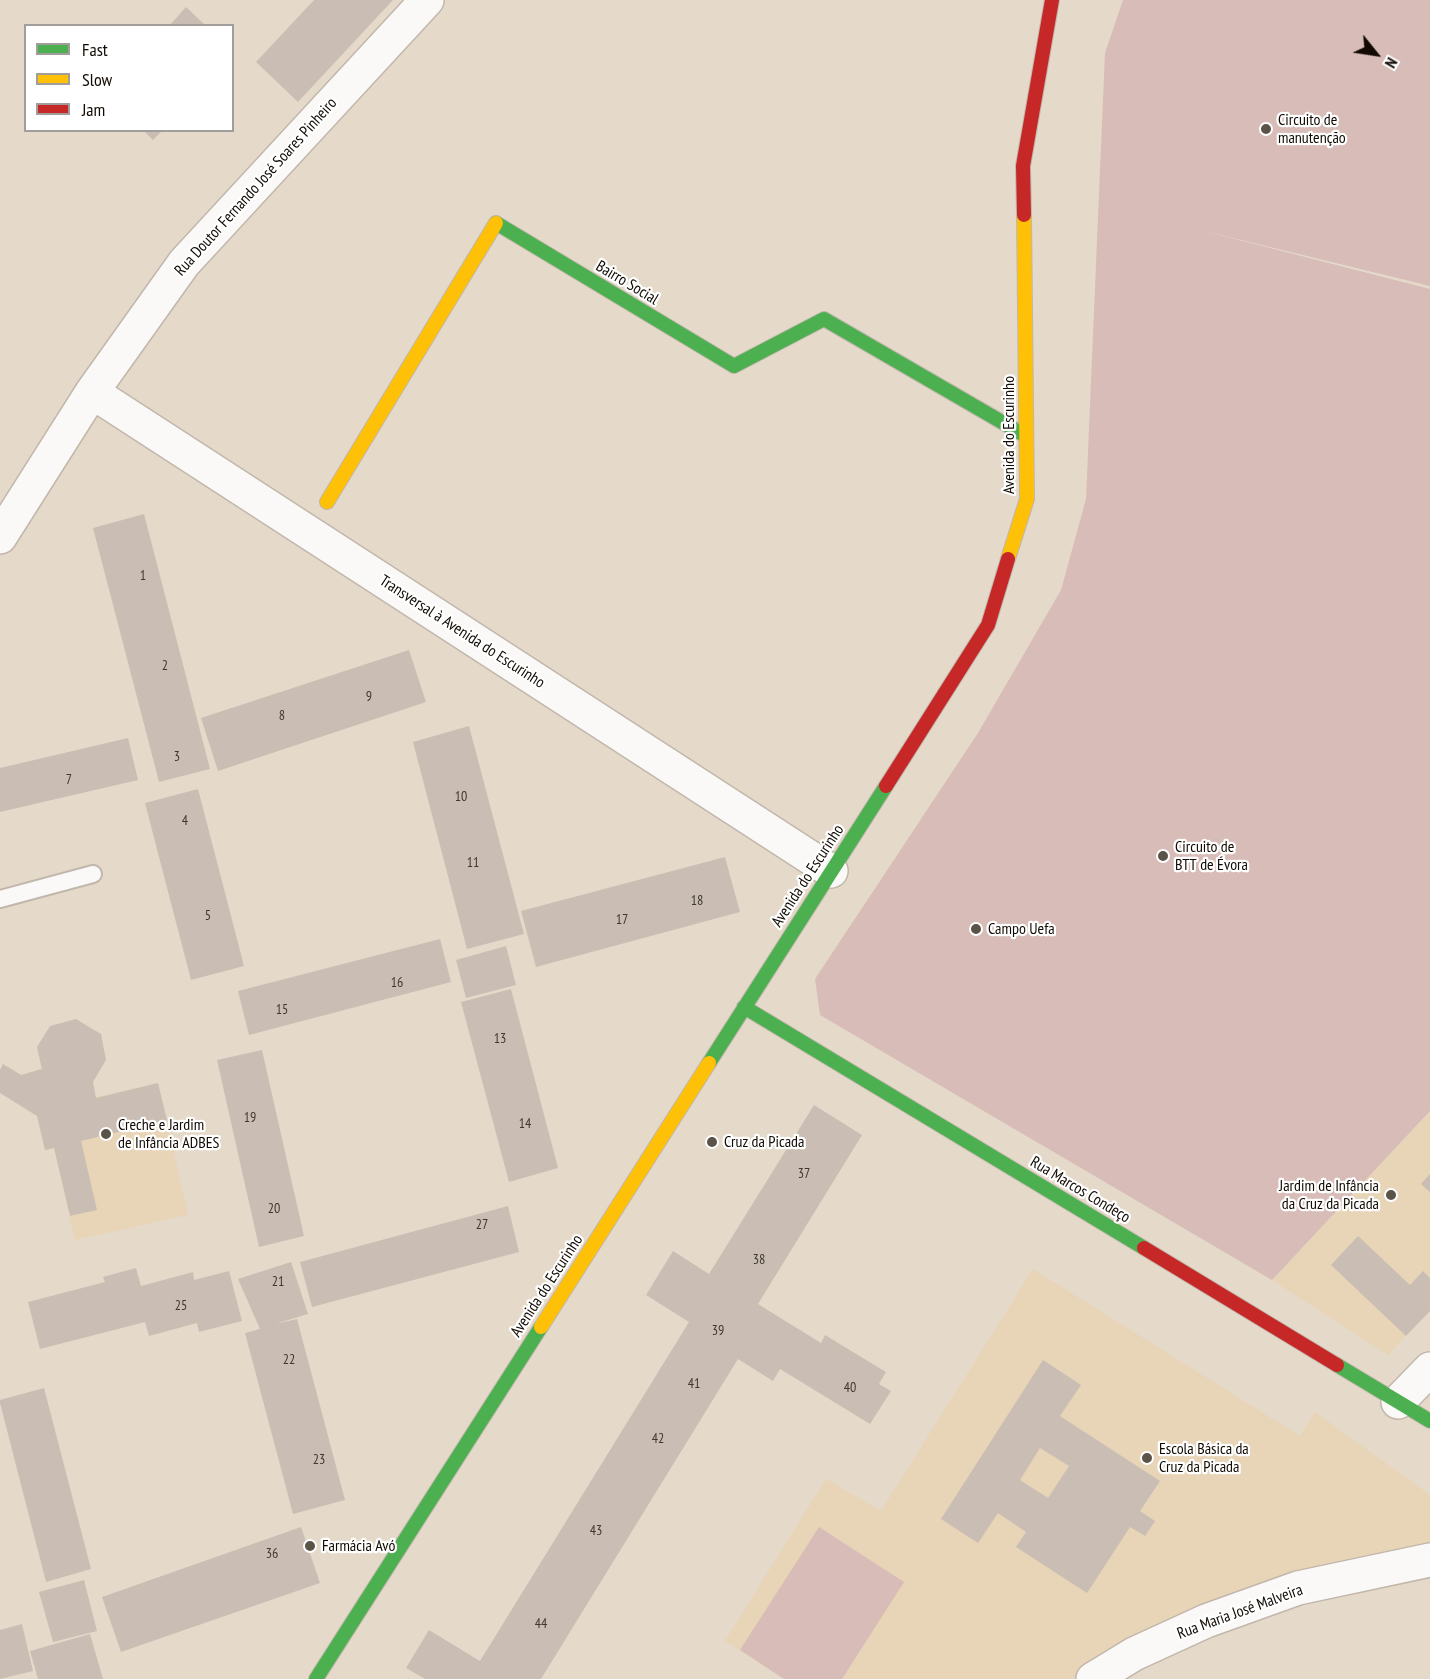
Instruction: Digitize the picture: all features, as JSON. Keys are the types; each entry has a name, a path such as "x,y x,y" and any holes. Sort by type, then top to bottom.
{"street":[{"name":"Rua Doutor Fernando José Soares Pinheiro","path":"0,537 92,392 184,263 427,0"},
{"name":"Avenida do Escurinho","path":"316,1679 988,625 1027,499 1023,166 1052,0"},
{"name":"Bairro Social","path":"327,502 496,223 734,366 824,319 1026,436"},
{"name":"Transversal à Avenida do Escurinho","path":"92,392 831,871"},
{"name":"Rua Marcos Condeço","path":"744,1007 1430,1421"},
{"path":"1398,1402 1430,1370"},
{"name":"Rua Maria José Malveira","path":"1093,1679 1134,1653 1206,1621 1298,1588 1430,1560"}],"lane":[{"path":"0,899 93,874"}],"shaded area":[{"name":"Circuito de BTT de Évora","path":"1123,0 1430,0 1430,286 1196,229 1430,289 1430,1111 1272,1280 820,1015 815,979 978,733 1061,590 1086,499 1105,53"},
{"name":"Creche e Jardim de Infância ADBES","path":"50,1026 101,1034 106,1060 93,1082 96,1097 158,1083 188,1215 75,1240 54,1148 45,1150 37,1116 0,1093 0,1070 3,1064 21,1075 41,1069 37,1047"},
{"name":"Jardim de Infância da Cruz da Picada","path":"1430,1111 1430,1311 1388,1355 1272,1280"},
{"name":"Escola Básica da Cruz da Picada","path":"1033,1269 1300,1436 1315,1412 1430,1495 1430,1550 1256,1592 1167,1620 1071,1679 784,1679 725,1641 826,1479 881,1511"},
{"path":"819,1527 904,1582 842,1679 784,1679 740,1650"}],"building":[{"path":"314,0 393,0 298,102 256,62"},
{"path":"186,7 204,24 171,24"},
{"path":"145,132 161,132 153,140"},
{"path":"144,514 210,769 159,782 93,528"},
{"path":"409,650 426,702 218,771 201,718"},
{"path":"469,726 524,934 467,949 413,742"},
{"path":"128,738 138,780 0,812 0,768"},
{"path":"198,789 244,966 191,980 145,803"},
{"path":"725,857 740,912 536,967 521,911"},
{"path":"440,939 451,982 249,1035 238,991"},
{"path":"506,946 516,985 466,998 456,960"},
{"path":"511,989 558,1168 509,1182 461,1002"},
{"path":"76,1019 101,1034 106,1060 93,1082 96,1098 158,1083 167,1120 81,1141 97,1210 70,1216 54,1148 45,1150 37,1116 0,1093 0,1070 3,1064 21,1075 42,1069 37,1047 50,1026"},
{"path":"262,1050 304,1236 259,1247 217,1060"},
{"path":"814,1105 862,1135 758,1304 821,1343 825,1335 886,1372 879,1384 891,1391 870,1424 780,1369 773,1381 738,1359 541,1679 425,1679 406,1668 429,1630 480,1661 689,1322 646,1295 673,1251 709,1274"},
{"path":"1430,1174 1430,1192 1421,1184"},
{"path":"508,1206 519,1252 312,1307 300,1262"},
{"path":"1358,1236 1410,1285 1423,1271 1430,1278 1430,1311 1406,1336 1331,1265"},
{"path":"291,1262 308,1314 275,1324 297,1319 345,1500 293,1514 245,1333 260,1329 238,1279"},
{"path":"136,1268 141,1286 193,1272 194,1280 229,1271 242,1321 199,1332 197,1323 149,1336 145,1322 40,1349 28,1302 105,1282 103,1277"},
{"path":"1043,1360 1081,1385 1060,1416 1160,1481 1140,1511 1155,1521 1145,1536 1130,1527 1087,1593 1016,1547 1026,1532 998,1513 978,1543 941,1519","holes":["1040,1448 1069,1466 1048,1498 1020,1480"]},
{"path":"44,1388 91,1569 46,1582 0,1403 0,1400"},
{"path":"301,1527 320,1583 121,1652 102,1597"},
{"path":"84,1580 97,1631 53,1642 39,1592"},
{"path":"22,1624 33,1671 0,1679 0,1630"},
{"path":"90,1634 103,1679 38,1679 30,1651"}],"traffic: fast":[{"path":"496,223 734,366 824,319 1026,436"},
{"path":"709,1063 886,786"},
{"path":"744,1007 1144,1248"},
{"path":"316,1679 541,1327"},
{"path":"1337,1365 1430,1421"}],"traffic: slow":[{"path":"1008,559 1027,499 1024,215"},
{"path":"327,502 496,223"},
{"path":"541,1327 709,1063"}],"traffic: jam":[{"path":"1024,215 1023,166 1052,0"},
{"path":"886,786 988,625 1008,559"},
{"path":"1144,1248 1337,1365"}],"place":[{"name":"Circuito de manutenção","path":"1266,129"},
{"name":"Circuito de BTT de Évora","path":"1163,856"},
{"name":"Campo Uefa","path":"976,929"},
{"name":"Creche e Jardim de Infância ADBES","path":"106,1134"},
{"name":"Cruz da Picada","path":"712,1142"},
{"name":"Jardim de Infância da Cruz da Picada","path":"1391,1195"},
{"name":"Escola Básica da Cruz da Picada","path":"1147,1458"},
{"name":"Farmácia Avó","path":"310,1546"}]}
